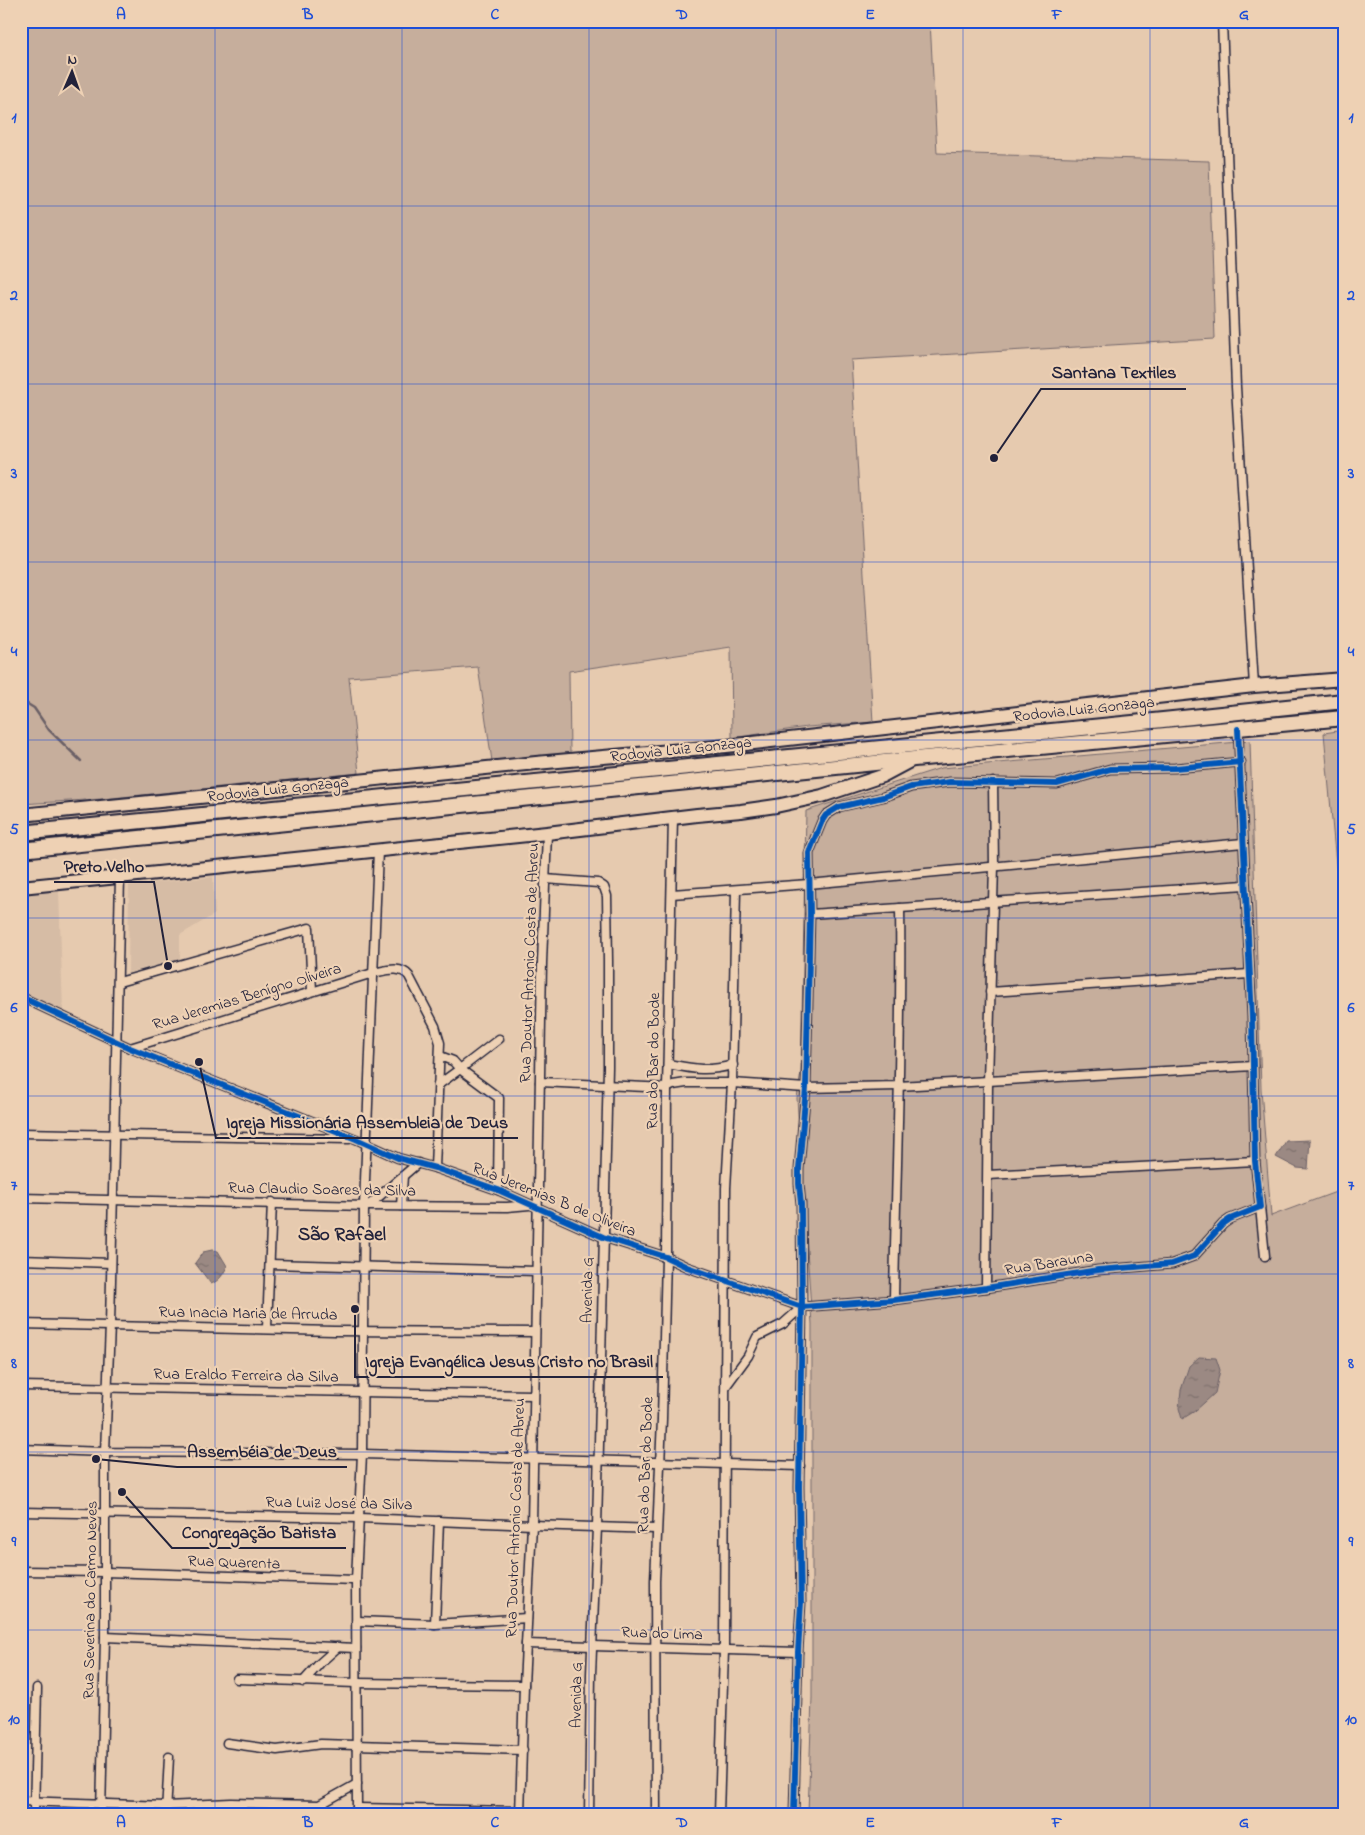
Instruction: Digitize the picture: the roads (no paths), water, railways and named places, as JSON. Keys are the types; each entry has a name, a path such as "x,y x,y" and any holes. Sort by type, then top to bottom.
{"highway":[{"name":"Rodovia Luiz Gonzaga","path":"21,833 1344,701"},
{"name":"Rodovia Luiz Gonzaga","path":"21,850 914,759 1344,718"}],"main road":[{"path":"21,815 536,763 727,746 1254,686 1344,679"},
{"path":"21,887 547,833 776,806 822,796 882,776 914,759"}],"street":[{"path":"1222,21 1236,387 1254,686"},
{"path":"1238,729 1241,762 1253,1066 1255,1161 1265,1256"},
{"path":"794,1814 801,1603 802,1307 799,1177 806,1088 810,914 809,852 822,821 832,810 883,797 911,787 950,782 1057,784 1110,768 1174,768 1241,762"},
{"path":"986,1288 988,1082 994,866 993,782"},
{"name":"Rua do Bar do Bode","path":"656,1814 656,1529 662,1419 666,1257 672,818"},
{"name":"Rua Doutor Antonio Costa de Abreu","path":"520,1812 532,1525 536,1271 535,1206 547,833"},
{"path":"672,894 809,884 1243,843"},
{"path":"378,850 366,1144 364,1392 356,1580 357,1811 520,1812"},
{"path":"112,1200 119,982 120,877"},
{"name":"Avenida G","path":"545,879 598,883 606,891 608,961 598,1527 589,1814"},
{"path":"810,914 1245,885"},
{"path":"719,1814 724,1650 726,1188 733,1065 736,890"},
{"path":"894,1300 901,1001 900,908"},
{"path":"119,982 309,928 312,991"},
{"name":"Rua Jeremias Benígno Oliveira","path":"130,1048 312,991 373,973 394,969 406,972 435,1026 440,1044 440,1056"},
{"path":"990,992 1249,974"},
{"name":"Rua Jeremias B de Oliveira","path":"21,997 130,1048 356,1139 398,1158 435,1168 498,1190 603,1237 666,1257 687,1267 802,1307"},
{"path":"438,1085 499,1039"},
{"path":"435,1168 440,1056 452,1061 499,1098 498,1190"},
{"path":"668,1064 704,1070 733,1065"},
{"path":"540,1082 667,1088 680,1084 732,1083 806,1088 898,1086 1253,1066"},
{"path":"21,1133 356,1139"},
{"path":"988,1175 1255,1161"},
{"path":"366,1206 418,1163"},
{"path":"401,1206 402,1176"},
{"name":"Rua Claudio Soares da Silva","path":"21,1198 272,1202 366,1206 535,1206"},
{"name":"Rua Severina do Carmo Neves","path":"100,1814 105,1637 105,1452 112,1200"},
{"path":"267,1328 272,1202"},
{"name":"Rua Barauna","path":"802,1307 894,1300 986,1288 1056,1275 1172,1264 1194,1256 1223,1224 1230,1219 1260,1207"},
{"path":"21,1260 111,1263"},
{"path":"270,1264 536,1271"},
{"path":"726,1386 748,1356 757,1337 783,1324 802,1307"},
{"name":"Rua Inacia Maria de Arruda","path":"21,1324 535,1332"},
{"name":"Rua Eraldo Ferreira da Silva","path":"21,1386 533,1395"},
{"path":"21,1449 105,1452 362,1454 800,1466"},
{"name":"Rua Luiz José da Silva","path":"21,1512 360,1518 656,1529"},
{"path":"435,1624 439,1521"},
{"name":"Rua Quarenta","path":"21,1571 356,1580"},
{"path":"356,1622 435,1624 527,1618"},
{"path":"105,1637 356,1648"},
{"name":"Rua do Lima","path":"526,1644 798,1652"},
{"path":"303,1682 338,1647"},
{"path":"237,1679 303,1682 524,1685"},
{"path":"34,1814 37,1688"},
{"path":"227,1743 277,1750 321,1744 524,1750"},
{"path":"166,1810 169,1757"},
{"path":"21,1801 101,1804 166,1810 231,1803 319,1805 357,1784"}],"water":[{"path":"1310,1140 1308,1169 1297,1168 1276,1157 1286,1141"},
{"path":"218,1251 227,1266 221,1277 211,1284 195,1263 203,1252"},
{"path":"1199,1357 1216,1358 1220,1370 1215,1393 1195,1411 1182,1419 1179,1408 1181,1390 1189,1366"}],"waterway":[{"path":"21,700 34,708 49,730 81,761"}],"place":[{"name":"Santana Textiles","path":"994,458"},
{"name":"Preto Velho","path":"168,966"},
{"name":"Igreja Missionária Assembleia de Deus","path":"199,1062"},
{"name":"Igreja Evangélica Jesus Cristo no Brasil","path":"355,1309"},
{"name":"Assembéia de Deus","path":"96,1459"},
{"name":"Congregação Batista","path":"122,1492"}],"district":[{"name":"São Rafael","path":"342,1235"}]}
